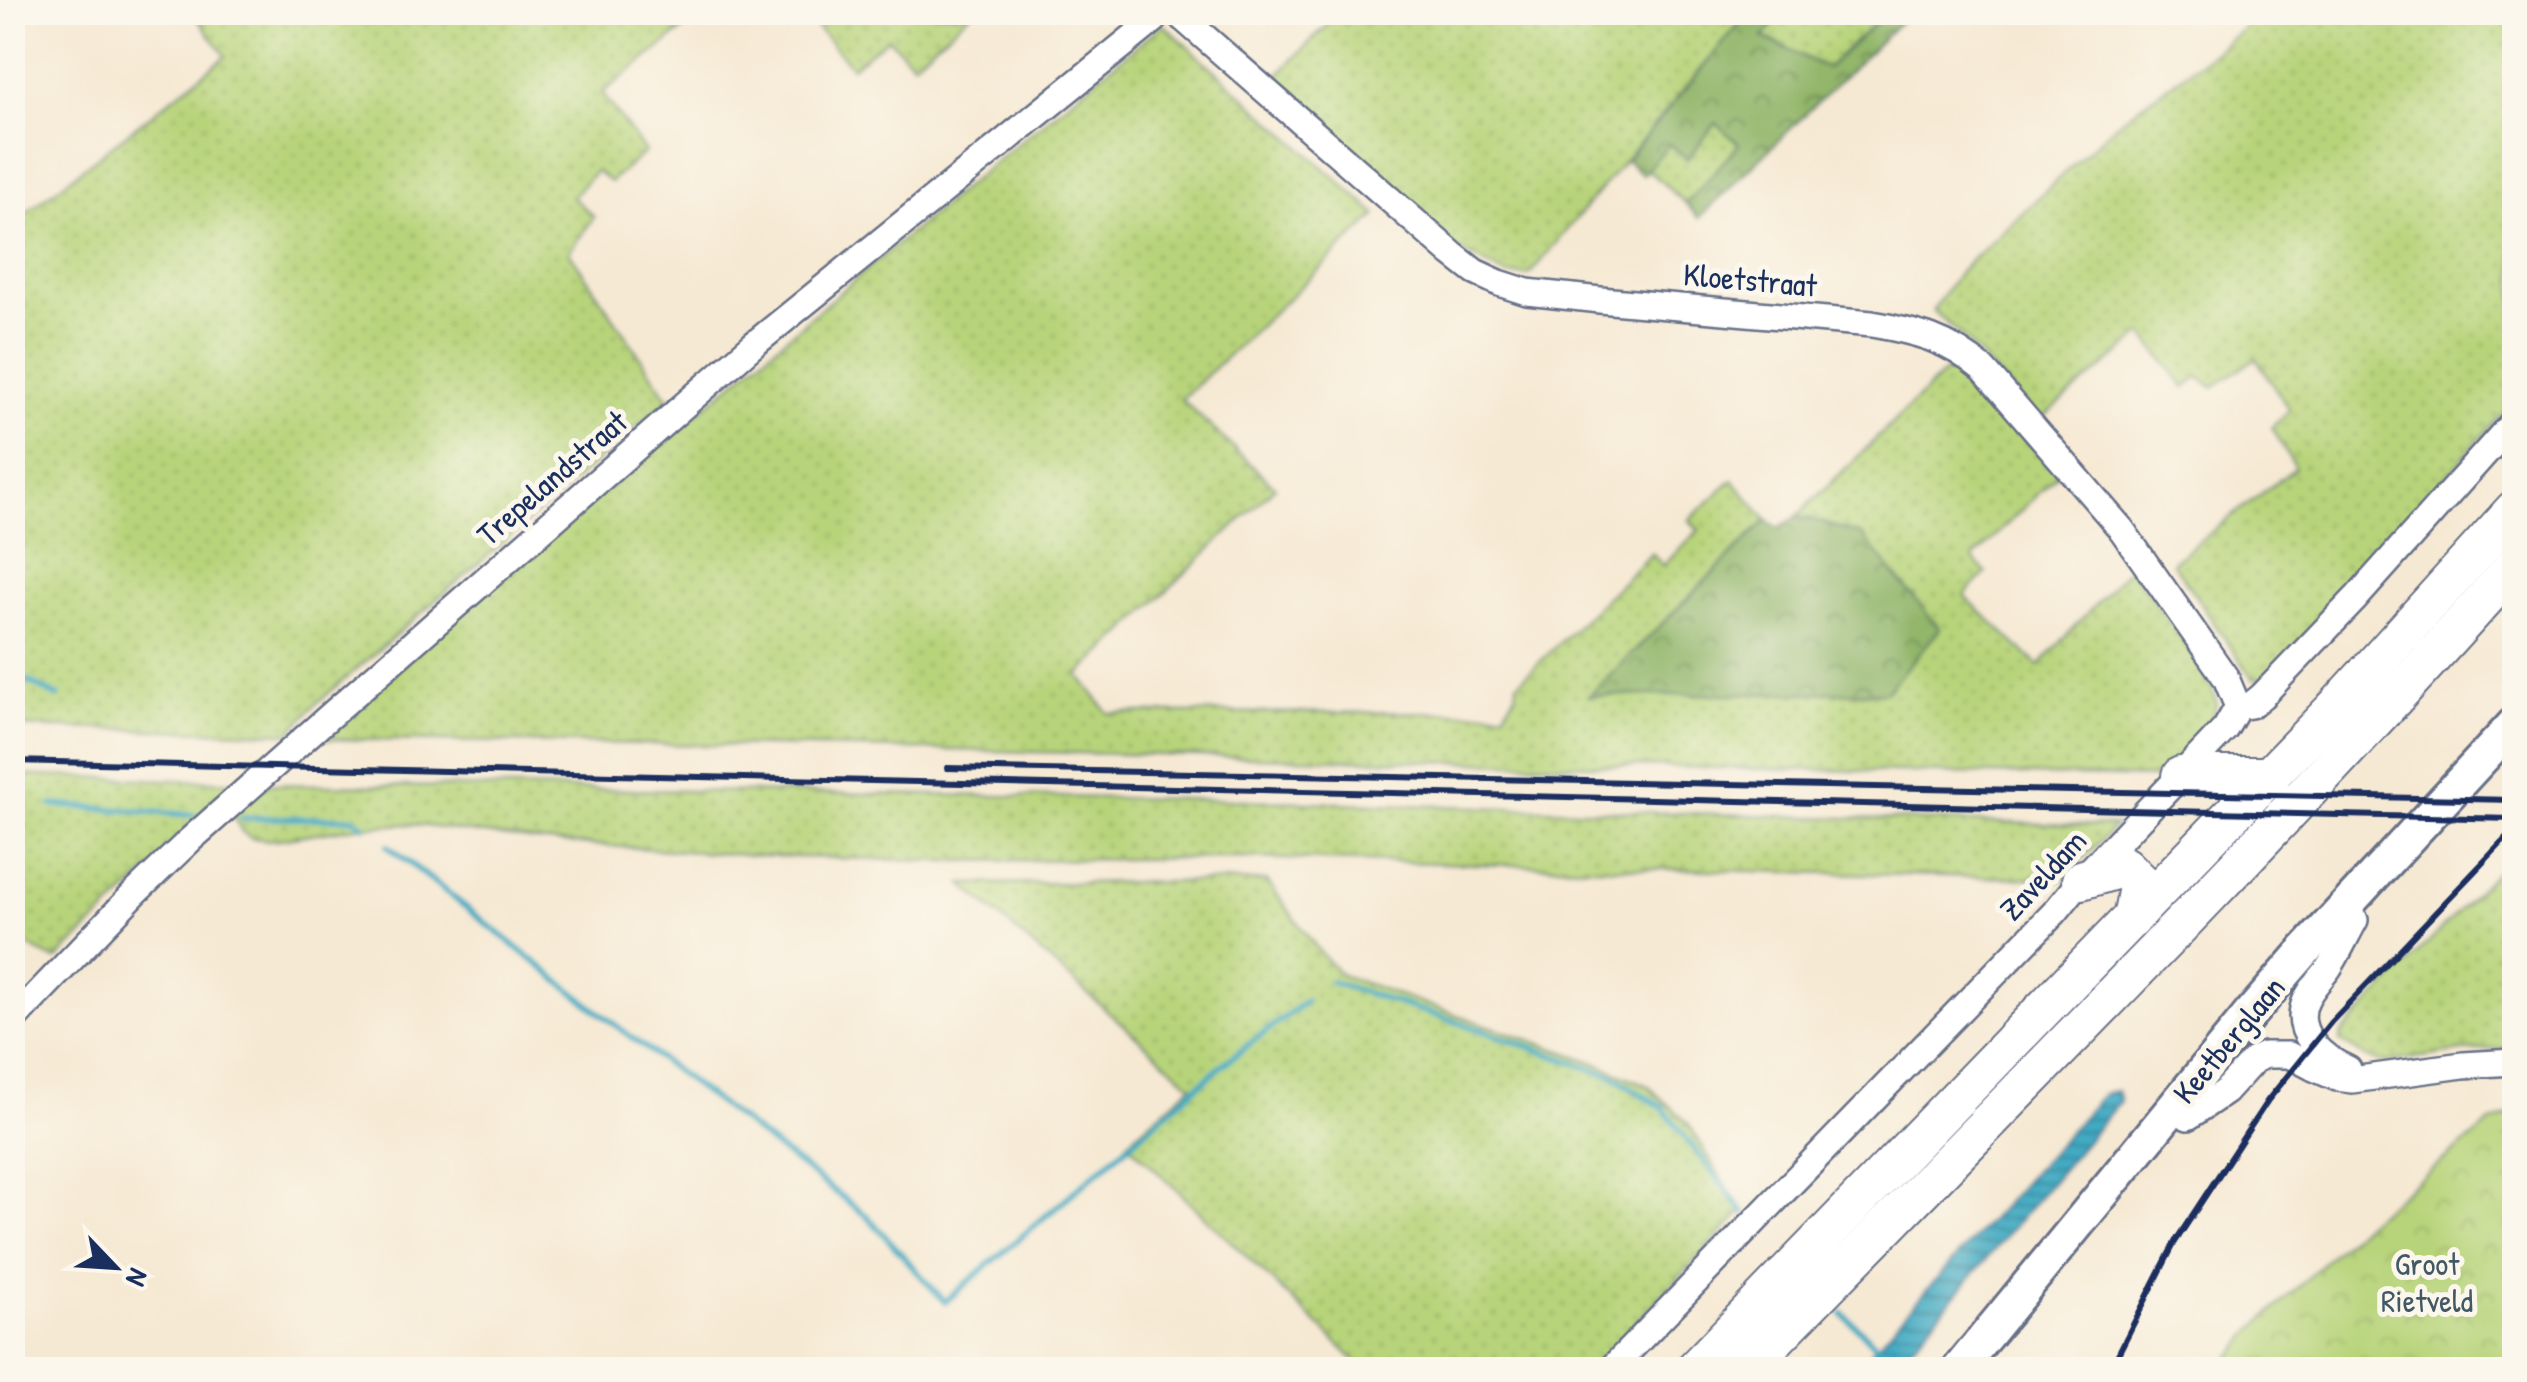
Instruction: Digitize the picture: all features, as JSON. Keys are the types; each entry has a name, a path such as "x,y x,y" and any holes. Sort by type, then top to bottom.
{"highway":[{"path":"1694,1370 2337,706 2514,510"},
{"path":"1744,1370 2190,912 2514,566"},
{"path":"2180,776 2270,776"},
{"path":"2081,880 2125,868 2139,881 2132,920"}],"main road":[{"name":"Keetberglaan","path":"1958,1370 2250,1014 2514,724"},
{"name":"Keetberglaan","path":"1983,1370 2188,1117 2355,920 2514,751"}],"street":[{"name":"Trepelandstraat","path":"12,1021 176,854 362,687 753,346 1160,12"},
{"name":"Kloetstraat","path":"1176,12 1452,254 1499,283 1527,292 1872,324 1944,342 1966,356 1984,370 2122,530 2226,678 2238,708"},
{"name":"Zaveldam","path":"1610,1370 2054,912 2225,729 2238,708 2250,705 2356,598 2514,421"},
{"path":"2355,920 2304,1004 2302,1016 2306,1034 2326,1058 2360,1074 2377,1077"},
{"path":"2188,1117 2225,1092 2254,1060 2266,1054 2289,1054 2337,1078 2352,1080 2514,1062"}],"green space":[{"path":"193,13 704,13 602,93 645,152 610,182 596,171 572,197 594,217 569,252 669,399 316,704 290,733 13,727 13,223 226,56"},
{"path":"804,13 971,13 913,63 888,38 852,67"},
{"path":"1339,13 1748,13 1529,275 1506,275 1454,247 1268,85"},
{"path":"1748,13 1784,13 1763,37 1827,68 1886,13 1909,13 1699,218 1686,204 1739,144 1716,123 1687,159 1669,144 1643,175 1626,160"},
{"path":"1784,13 1886,13 1827,68 1763,36"},
{"path":"2262,13 2514,13 2514,400 2283,660 2264,678 2253,679 2172,562 2295,468 2272,427 2290,411 2256,358 2213,387 2199,377 2185,388 2143,334 2040,420 1933,310 1958,273 2120,121"},
{"path":"1163,24 1377,215 1181,399 1275,487 1079,675 1108,713 1505,712 1517,684 1652,553 1663,566 1699,530 1689,520 1733,480 1767,520 1590,696 1807,518 1794,519 1953,364 2059,473 1973,558 1986,573 1964,596 2039,666 2129,568 2206,676 2214,693 2214,714 2160,778 312,739"},
{"path":"1716,123 1740,144 1686,204 1647,169 1669,144 1687,159"},
{"path":"1807,518 1862,535 1940,629 1886,692 1589,696 1767,520 1778,528 1794,519"},
{"path":"12,775 242,782 56,960 13,939"},
{"path":"268,784 1243,800 2115,826 2063,879 1243,858 942,861 760,856 545,842 411,824 357,827 272,840 251,838 242,832 232,814"},
{"path":"2514,853 2514,1048 2461,1051 2383,1063 2340,1041 2342,1033"},
{"path":"1267,881 1341,975 1593,1062 1648,1086 1688,1123 1742,1212 1591,1369 1364,1369 1127,1142 1192,1085 962,884"},
{"name":"Groot Rietveld","path":"2514,1113 2514,1369 2220,1369 2258,1325 2367,1221 2491,1123"}],"water":[{"path":"2117,1090 2120,1101 1893,1369 1856,1369 2103,1094"}],"waterway":[{"path":"18,676 58,697"},
{"path":"52,805 193,815"},
{"path":"242,818 354,818 364,826"},
{"path":"388,846 868,1217 945,1302 1222,1065 1306,1001"},
{"path":"1331,982 1612,1076 1662,1107 1744,1213"},
{"path":"1843,1314 1882,1351"}],"railway":[{"path":"12,761 2514,819"},
{"path":"947,768 2514,800"},
{"path":"2110,1370 2175,1242 2268,1100 2331,1022 2514,830"}]}
